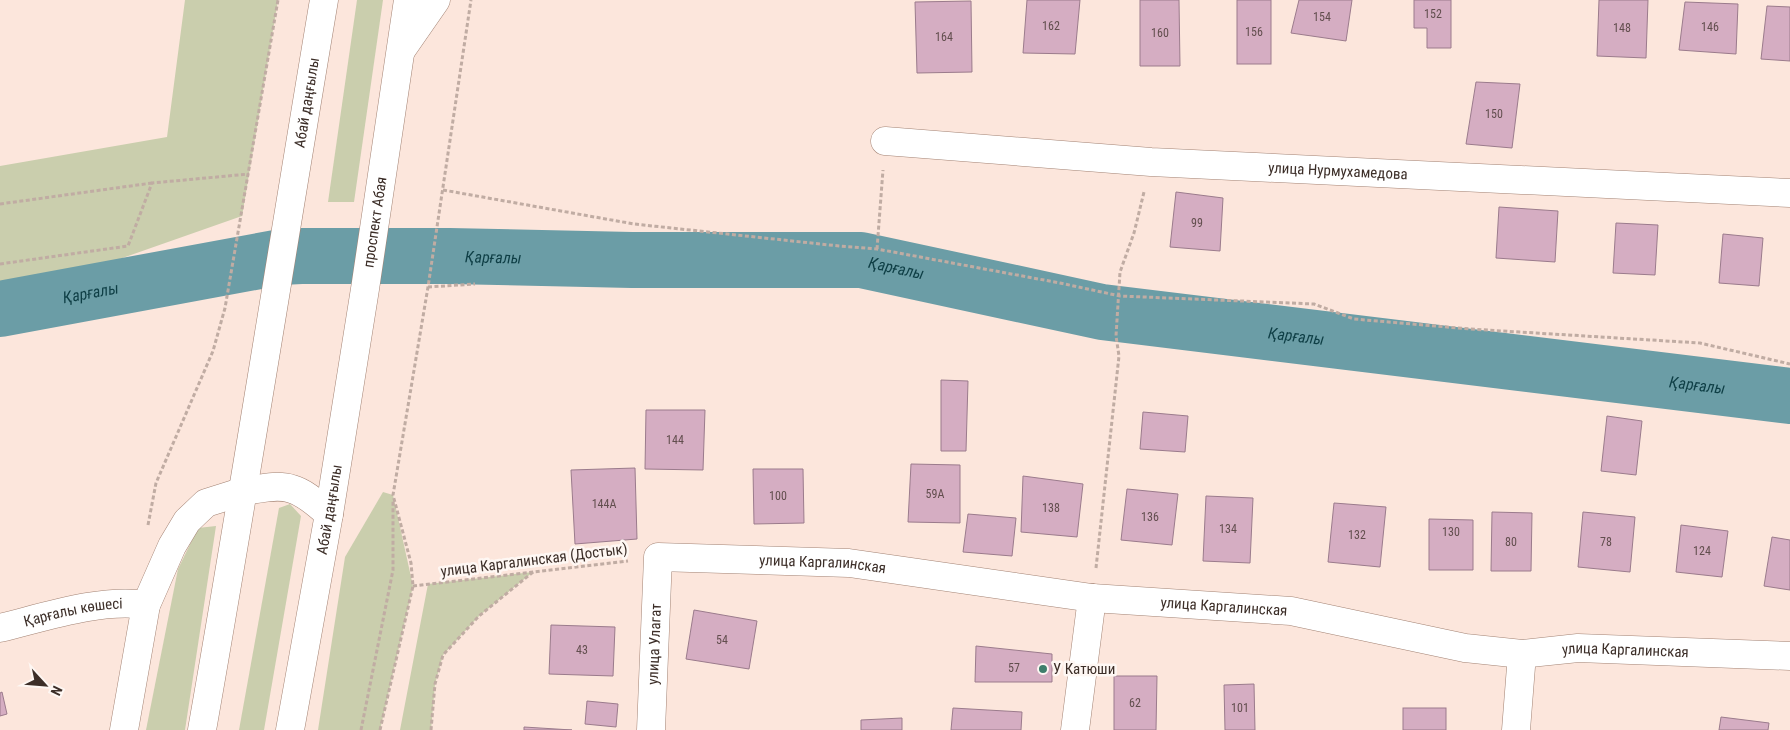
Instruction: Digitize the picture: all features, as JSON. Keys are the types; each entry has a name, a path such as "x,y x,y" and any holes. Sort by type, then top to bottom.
{"street":[{"name":"Абай даңғылы","path":"244,491 289,205 324,0"},
{"path":"402,49 408,0"},
{"path":"402,49 436,0"},
{"name":"проспект Абая","path":"365,289 402,49"},
{"name":"улица Нурмухамедова","path":"885,141 1151,162 1790,193"},
{"name":"Абай даңғылы","path":"290,730 329,514 365,289"},
{"path":"124,730 146,605 172,546 187,521 206,503 244,491 270,487 292,489 310,498 329,514"},
{"path":"202,730 244,491"},
{"name":"улица Каргалинская","path":"658,557 850,563 1092,598 1291,611 1465,648 1522,654 1578,648 1790,656"},
{"name":"улица Улагат","path":"651,730 658,557"},
{"path":"1075,730 1092,598"},
{"name":"Қарғалы көшесі","path":"0,628 100,605 133,603 146,605"},
{"path":"1516,730 1522,654"}],"path":[{"path":"147,529 156,483 213,351 225,308 278,0"},
{"path":"361,730 393,570 393,495 428,287 470,0"},
{"path":"877,249 885,141"},
{"path":"1092,598 1119,356 1116,336 1120,272 1134,233 1151,162"},
{"path":"0,204 152,183 249,174"},
{"path":"0,264 128,246 152,183"},
{"path":"443,190 634,224 877,249 1120,296 1314,304 1354,319 1470,329 1700,343 1790,364"},
{"path":"428,287 476,284"},
{"path":"380,730 413,586 411,563 393,495"},
{"name":"улица Каргалинская (Достык)","path":"413,586 658,557"},
{"path":"431,730 435,684 443,655 479,616 534,572"}],"green space":[{"path":"185,0 278,0 242,216 0,301 0,166 167,137"},
{"path":"357,0 383,0 354,202 328,202"},
{"path":"383,492 393,495 413,586 380,730 318,730 345,557"},
{"path":"290,504 301,516 264,730 239,730 279,508"},
{"path":"216,526 185,730 146,730 178,569 198,528"},
{"path":"533,572 479,616 443,655 435,684 431,730 400,730 428,584"}],"building":[{"path":"1027,0 1080,0 1075,54 1023,53"},
{"path":"1140,0 1179,0 1180,66 1140,66"},
{"path":"1237,0 1271,0 1271,64 1237,64"},
{"path":"1299,0 1352,0 1346,41 1291,33"},
{"path":"1414,0 1451,0 1451,48 1427,48 1427,28 1414,28"},
{"path":"1599,0 1648,0 1646,58 1597,56"},
{"path":"971,1 972,72 917,73 915,2"},
{"path":"1685,2 1738,4 1736,54 1679,50"},
{"path":"1767,6 1790,7 1790,61 1761,59"},
{"path":"1476,82 1520,84 1512,148 1466,144"},
{"path":"1176,192 1223,198 1220,251 1170,247"},
{"path":"1499,207 1558,211 1555,262 1496,258"},
{"path":"1616,223 1658,225 1655,275 1613,273"},
{"path":"1723,234 1763,238 1759,286 1719,283"},
{"path":"941,380 968,381 966,451 941,451"},
{"path":"646,410 705,410 703,470 645,469"},
{"path":"1143,412 1188,416 1185,452 1140,449"},
{"path":"1607,416 1642,421 1636,475 1601,471"},
{"path":"911,464 960,465 960,523 908,522"},
{"path":"635,468 637,539 575,544 571,470"},
{"path":"753,469 803,469 804,523 754,524"},
{"path":"1023,476 1083,484 1077,537 1021,532"},
{"path":"1127,489 1178,494 1172,545 1121,540"},
{"path":"1206,496 1253,498 1250,563 1203,561"},
{"path":"1334,503 1386,507 1380,567 1328,562"},
{"path":"1492,512 1532,513 1531,571 1491,571"},
{"path":"1583,512 1635,517 1630,572 1578,567"},
{"path":"968,514 1016,518 1012,556 963,552"},
{"path":"1429,519 1473,520 1473,570 1429,570"},
{"path":"1681,525 1728,531 1722,577 1676,572"},
{"path":"1772,537 1790,540 1790,590 1764,586"},
{"path":"694,610 757,621 749,669 686,659"},
{"path":"551,625 615,627 613,676 549,674"},
{"path":"976,646 1052,654 1052,682 975,682"},
{"path":"1114,676 1157,676 1156,730 1114,730"},
{"path":"1254,684 1255,730 1225,730 1224,685"},
{"path":"2,692 7,714 0,716 0,693"},
{"path":"587,701 618,704 616,727 585,724"},
{"path":"953,708 1022,712 1021,730 951,730"},
{"path":"1403,708 1446,708 1446,730 1403,730"},
{"path":"1721,717 1769,723 1768,730 1719,730"},
{"path":"902,718 902,730 861,730 861,720"},
{"path":"524,727 572,730 524,730"}],"waterway":[{"name":"Қарғалы","path":"0,309 281,257 450,256 632,260 861,260 1102,312 1790,396"}],"place":[{"name":"У Катюши","path":"1043,669"}]}
